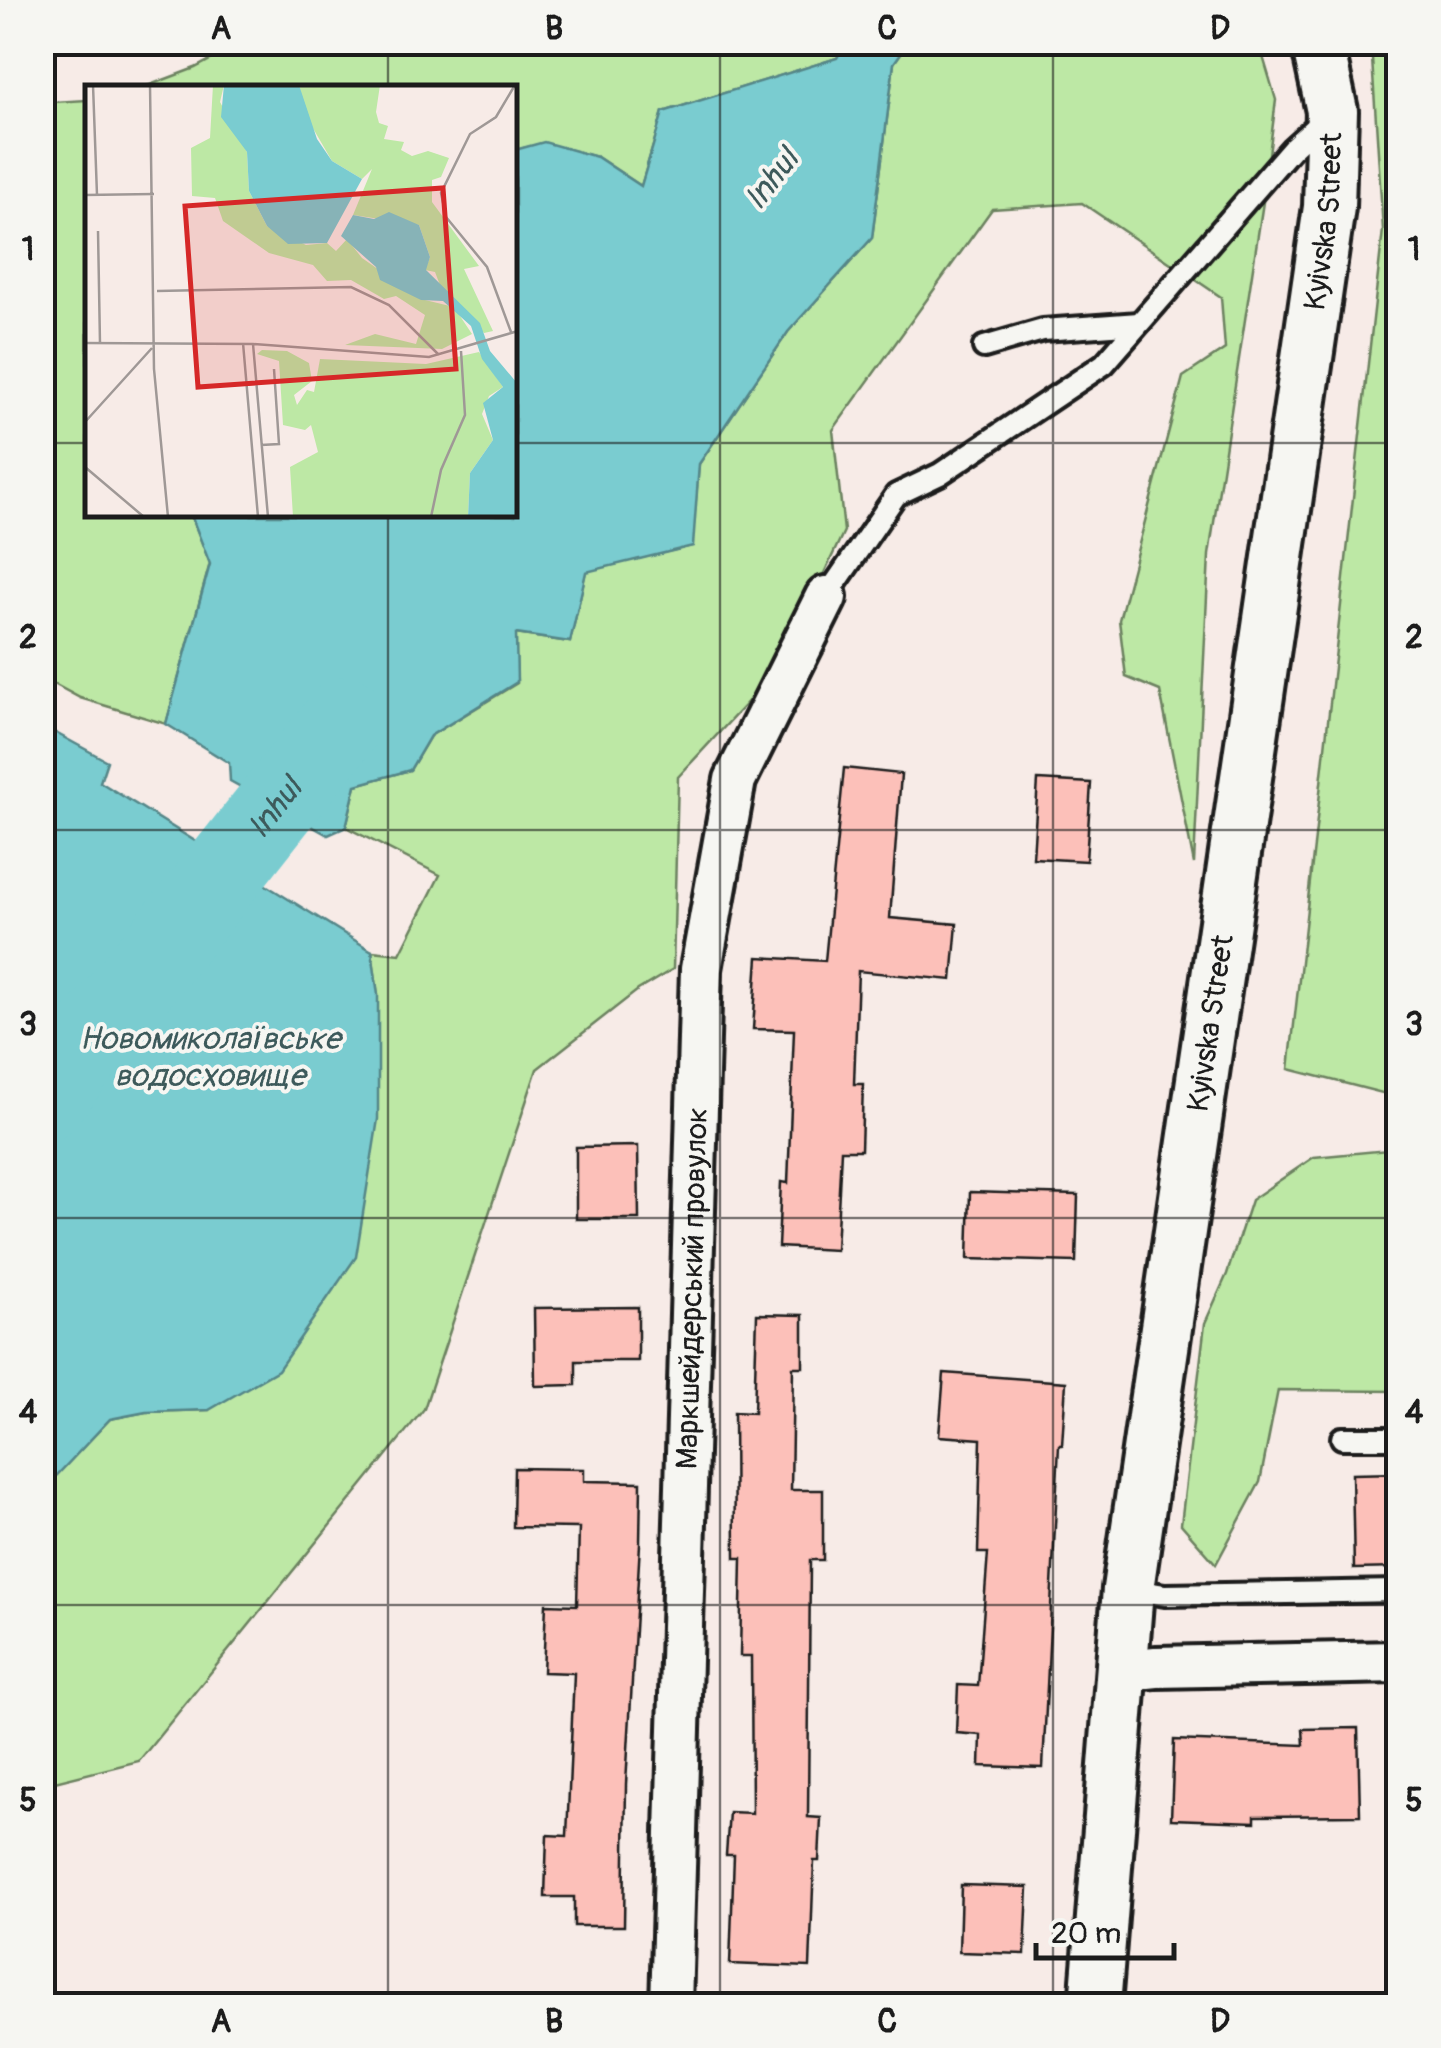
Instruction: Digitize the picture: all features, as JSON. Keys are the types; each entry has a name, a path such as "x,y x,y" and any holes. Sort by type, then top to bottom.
{"street":[{"name":"Kyivska Street","path":"1095,2006 1128,1589 1329,207 1332,111 1317,42"},
{"name":"Маркшейдерський провулок","path":"672,2006 701,968 735,780 826,598"},
{"path":"1119,1671 1156,1666 1398,1662"}],"lane":[{"path":"826,598 896,495 940,474 1104,364 1292,148 1332,111"},
{"path":"984,347 1043,330 1139,323"},
{"path":"1342,1438 1398,1438"},
{"path":"1128,1589 1165,1595 1398,1592"}],"green space":[{"path":"242,43 846,43 837,58 663,112 641,186 597,157 544,143 518,149 518,85 150,85 195,68"},
{"path":"908,43 1259,43 1276,100 1209,555 1194,864 1160,691 1126,677 1119,620 1183,377 1225,349 1221,297 1082,203 992,209 833,430 844,531 779,668 678,777 673,969 638,990 537,1069 424,1409 139,1761 43,1785 42,1490 110,1419 146,1412 209,1410 378,995 372,951 400,954 440,875 346,827 356,785 410,770 430,736 517,683 515,634 570,642 586,571 692,546 699,464 788,332 872,238 894,63"},
{"path":"1371,43 1398,43 1398,1092 1390,1095 1289,1069 1383,230"},
{"path":"42,97 53,102 85,100 85,518 192,518 210,563 166,724 80,698 43,678"},
{"path":"1398,1149 1398,1391 1278,1390 1260,1482 1216,1564 1181,1524 1205,1323 1227,1274 1251,1200 1314,1157"}],"water":[{"path":"846,42 908,43 894,63 872,238 788,332 699,464 693,546 586,572 570,642 516,634 517,682 430,736 410,770 356,785 346,827 328,835 230,781 229,763 166,724 210,564 192,518 518,518 518,149 544,142 597,157 641,186 663,112 837,58"},
{"name":"Новомиколаївське водосховище","path":"43,726 107,761 100,782 372,951 378,995 378,1119 356,1257 278,1370 209,1410 146,1412 110,1419 43,1490"}],"building":[{"path":"844,768 901,774 890,918 957,924 952,980 858,971 854,1084 863,1084 861,1150 841,1150 836,1250 778,1247 781,1182 788,1183 794,1030 753,1029 758,957 825,961"},
{"path":"1038,780 1091,783 1086,861 1033,858"},
{"path":"638,1146 639,1219 576,1219 576,1147"},
{"path":"970,1192 1078,1195 1076,1262 968,1259"},
{"path":"638,1307 638,1361 576,1361 576,1385 535,1386 534,1308"},
{"path":"757,1314 803,1315 803,1367 793,1367 791,1490 823,1490 823,1560 810,1560 808,1817 821,1818 819,1861 814,1861 810,1967 730,1964 734,1855 726,1855 729,1812 752,1813 751,1656 740,1656 742,1558 735,1558 734,1412 754,1413"},
{"path":"944,1373 1066,1382 1059,1445 1043,1768 980,1766 981,1735 956,1733 958,1685 978,1686 988,1553 978,1553 981,1439 939,1436"},
{"path":"514,1468 584,1469 584,1481 641,1482 626,1784 624,1926 574,1926 574,1897 545,1897 547,1835 567,1836 574,1673 543,1672 546,1604 577,1605 579,1528 513,1527"},
{"path":"1398,1473 1398,1568 1354,1569 1352,1474"},
{"path":"1358,1728 1360,1815 1255,1816 1255,1822 1171,1819 1174,1740 1304,1745 1303,1729"},
{"path":"961,1885 1028,1887 1025,1954 959,1952"}],"waterway":[{"name":"Inhul","path":"42,1102 346,717"}]}
